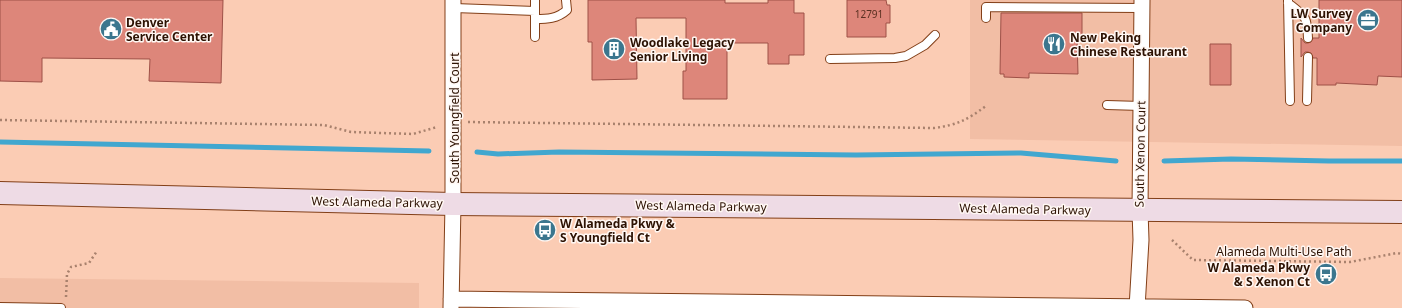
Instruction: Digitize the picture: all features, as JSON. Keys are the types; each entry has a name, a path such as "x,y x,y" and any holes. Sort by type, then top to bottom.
{"main road":[{"name":"West Alameda Parkway","path":"0,193 454,204 1402,212"}],"street":[{"name":"South Youngfield Court","path":"451,304 454,204 454,4"},
{"name":"South Xenon Court","path":"1137,307 1141,240 1142,4"},
{"path":"451,304 1245,308"}],"lane":[{"path":"535,0 535,37"},
{"path":"454,4 552,18 561,15 567,10 566,0"},
{"path":"1288,1 1307,21 1308,38"},
{"path":"1288,1 1290,101"},
{"path":"986,18 986,7 1142,4"},
{"path":"830,59 906,56 925,46 935,35"},
{"path":"1307,101 1308,57"},
{"path":"1107,105 1141,106"},
{"path":"0,307 63,305"}],"path":[{"path":"0,120 324,125 351,132 413,134 454,122 934,128 946,127 970,118 986,106"},
{"name":"Alameda Multi-Use Path","path":"1172,240 1193,260 1350,262 1397,253 1402,254"},
{"path":"63,305 67,274 70,267 89,263 97,251"}],"shaded area":[{"path":"970,0 1402,0 1402,146 970,139"},
{"path":"0,278 419,283 419,308 0,308"}],"building":[{"name":"Denver Service Center","path":"0,0 223,0 221,83 149,81 150,59 42,58 42,82 0,81"},
{"name":"Woodlake Legacy Senior Living","path":"588,0 725,0 725,3 768,3 768,0 794,0 794,13 804,13 804,55 789,55 789,64 768,64 768,43 727,43 727,99 683,99 683,71 686,71 686,18 636,18 637,79 592,80 592,42 588,42"},
{"path":"847,0 886,0 887,5 890,5 890,23 886,23 886,37 847,37"},
{"path":"1319,0 1402,0 1402,77 1378,76 1377,85 1336,83 1336,85 1317,85 1317,58 1313,58 1311,53 1308,52 1305,52 1301,57 1301,38 1305,43 1308,43 1311,42 1313,38 1319,38"},
{"path":"1001,13 1082,13 1082,38 1077,38 1078,74 1029,73 1029,78 1004,77 1004,74 1000,74"},
{"path":"1210,44 1231,44 1231,85 1210,85"}],"waterway":[{"path":"0,142 429,151"},
{"path":"477,152 498,154 559,152 856,155 1021,153 1116,161"},
{"path":"1164,161 1231,159 1402,161"}],"place":[{"name":"LW Survey Company","path":"1368,20"},
{"name":"Denver Service Center","path":"111,29"},
{"name":"New Peking Chinese Restaurant","path":"1054,44"},
{"name":"Woodlake Legacy Senior Living","path":"614,49"},
{"name":"W Alameda Pkwy & S Youngfield Ct","path":"545,230"},
{"name":"W Alameda Pkwy & S Xenon Ct","path":"1326,274"}]}
